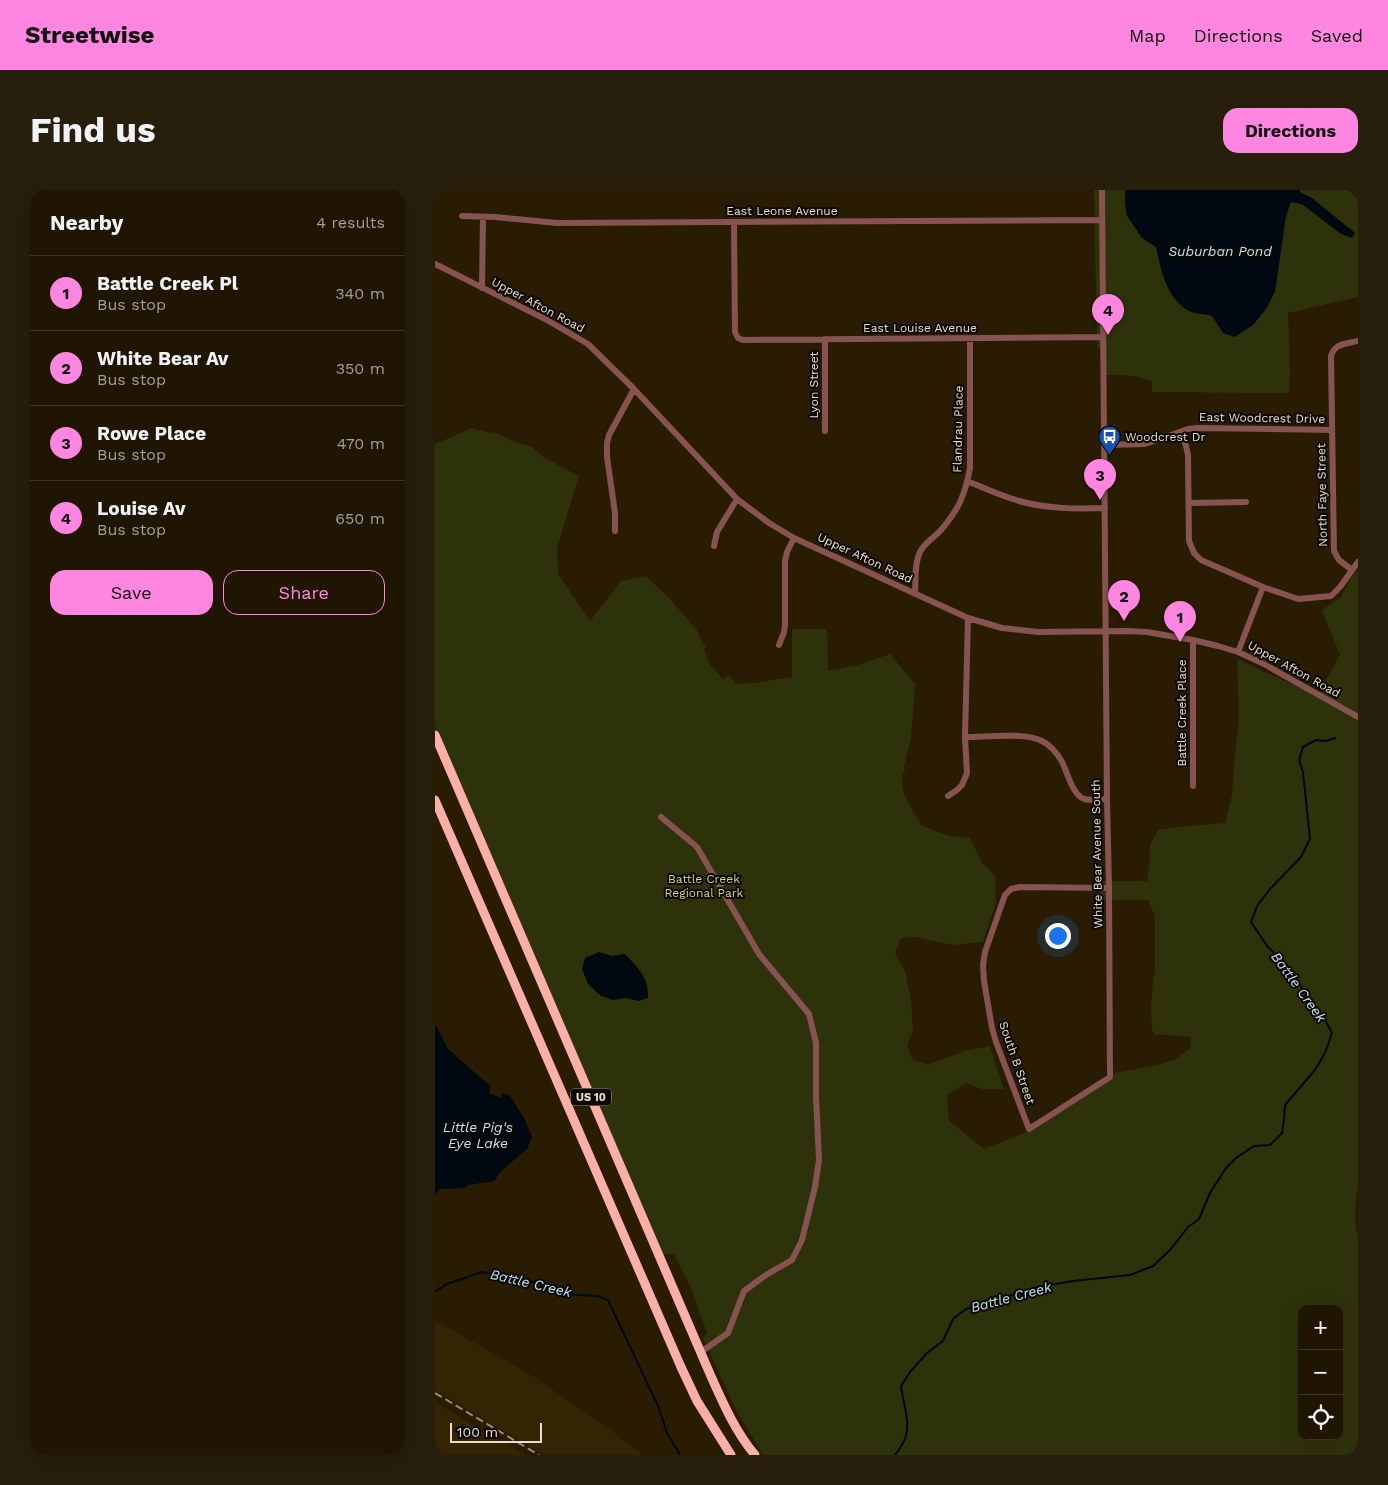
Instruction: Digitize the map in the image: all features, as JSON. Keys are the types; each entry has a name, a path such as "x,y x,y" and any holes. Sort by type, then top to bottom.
{"highway":[{"name":"US 10","path":"435,735 723,1403 746,1444 755,1455"},
{"name":"US 10","path":"435,800 681,1367 697,1401 731,1455"}],"street":[{"name":"White Bear Avenue South","path":"1029,1129 1110,1077 1102,190"},
{"name":"East Leone Avenue","path":"462,216 557,223 1103,220"},
{"path":"482,288 483,217"},
{"name":"East Louise Avenue","path":"734,223 735,332 737,338 743,340 1103,338"},
{"name":"Upper Afton Road","path":"435,264 547,320 587,344 634,389 737,499 769,523 794,538 968,618 1002,628 1038,632 1147,632 1193,640 1238,652 1279,672 1358,717"},
{"name":"Lyon Street","path":"825,339 825,431"},
{"name":"Flandrau Place","path":"915,594 916,566 920,551 941,530 953,514 964,494 970,468 970,339"},
{"name":"North Faye Street","path":"1352,570 1339,560 1334,551 1331,356 1338,346 1358,341"},
{"path":"615,531 615,513 607,457 607,443 609,435 634,389"},
{"name":"East Woodcrest Drive","path":"1104,445 1145,444 1197,428 1332,430"},
{"path":"1180,432 1187,446 1188,455 1189,540 1194,553 1201,560 1263,587 1294,598 1331,596 1336,593 1358,562"},
{"path":"967,481 1002,496 1036,505 1052,508 1105,508"},
{"path":"714,546 717,532 737,499"},
{"path":"1189,503 1246,502"},
{"path":"779,645 785,625 785,561 794,538"},
{"path":"1238,652 1263,587"},
{"path":"948,796 957,790 965,779 967,770 965,737 968,618"},
{"name":"Battle Creek Place","path":"1193,640 1193,786"},
{"path":"965,737 1023,737 1038,740 1051,748 1060,758 1074,790 1081,797 1085,799 1107,799"},
{"path":"661,817 697,847 759,954 809,1014 816,1043 819,1160 815,1187 802,1240 792,1260 766,1275 744,1291 728,1332 701,1352"},
{"name":"South B Street","path":"1029,1129 994,1035 984,981 983,965 985,952 1005,894 1011,889 1020,887 1109,888"}],"shaded area":[{"path":"435,1320 536,1378 643,1455 544,1455 435,1390"},
{"path":"435,1402 525,1455 435,1455"}],"green space":[{"path":"1094,190 1358,190 1358,297 1288,313 1289,393 1152,392 1152,381 1135,376 1105,375 1104,348 1097,348"},
{"name":"Battle Creek Regional Park","path":"472,428 489,433 494,432 512,441 532,447 543,457 579,476 557,548 558,574 590,621 621,581 646,576 670,599 697,630 702,643 706,647 704,650 710,665 723,679 728,675 736,684 792,677 792,629 827,629 828,671 858,665 890,654 915,684 911,738 902,779 904,793 910,807 922,826 950,836 970,838 982,863 995,875 996,902 983,942 952,945 915,937 901,938 895,953 905,971 911,1000 913,1031 907,1045 912,1059 928,1065 964,1051 990,1046 1004,1089 982,1089 966,1083 947,1095 949,1121 984,1149 1027,1132 1115,1073 1162,1064 1176,1059 1191,1048 1190,1037 1154,1034 1154,1031 1152,1031 1151,1009 1153,978 1155,974 1155,916 1148,900 1100,900 1100,881 1147,881 1150,845 1158,830 1225,823 1232,795 1239,719 1237,659 1320,697 1340,655 1322,610 1341,597 1351,578 1358,570 1358,1189 1355,1220 1358,1237 1358,1455 763,1455 737,1412 703,1338 707,1333 692,1290 674,1254 656,1254 484,852 435,725 435,444"}],"water":[{"name":"Suburban Pond","path":"1125,190 1300,190 1300,192 1312,198 1355,233 1352,238 1341,234 1303,205 1291,202 1286,216 1275,292 1266,309 1253,325 1235,337 1223,333 1212,316 1189,311 1175,299 1166,283 1156,247 1142,238 1127,216"},
{"path":"599,952 612,956 625,954 645,979 648,998 639,1001 625,998 613,1000 601,996 588,984 582,969 585,958"},
{"name":"Little Pig's Eye Lake","path":"435,1023 448,1049 490,1086 489,1093 501,1098 502,1093 510,1096 524,1118 532,1137 527,1149 502,1170 494,1181 468,1185 464,1188 440,1189 435,1194"}],"waterway":[{"name":"Battle Creek","path":"895,1455 903,1443 907,1428 901,1386 910,1372 927,1353 943,1341 953,1319 966,1309 1038,1287 1130,1275 1153,1266 1170,1250 1188,1227 1199,1219 1210,1193 1226,1168 1236,1158 1254,1146 1270,1145 1282,1133 1285,1105 1315,1070 1325,1053 1332,1033 1324,1018 1283,962 1267,946 1251,922 1257,906 1270,889 1301,857 1310,839 1303,772 1299,760 1303,747 1316,740 1326,741 1335,738"},
{"name":"Battle Creek","path":"435,1292 447,1284 482,1272 539,1283 561,1294 598,1296 608,1300 659,1408 667,1433 680,1455"}],"railway":[{"path":"435,1393 539,1455"}],"place":[{"name":"Louise Av","path":"1108,335"},
{"name":"Woodcrest Dr","path":"1109,456"},
{"name":"Rowe Place","path":"1100,500"},
{"name":"White Bear Av","path":"1124,621"},
{"name":"Battle Creek Pl","path":"1180,642"}]}
